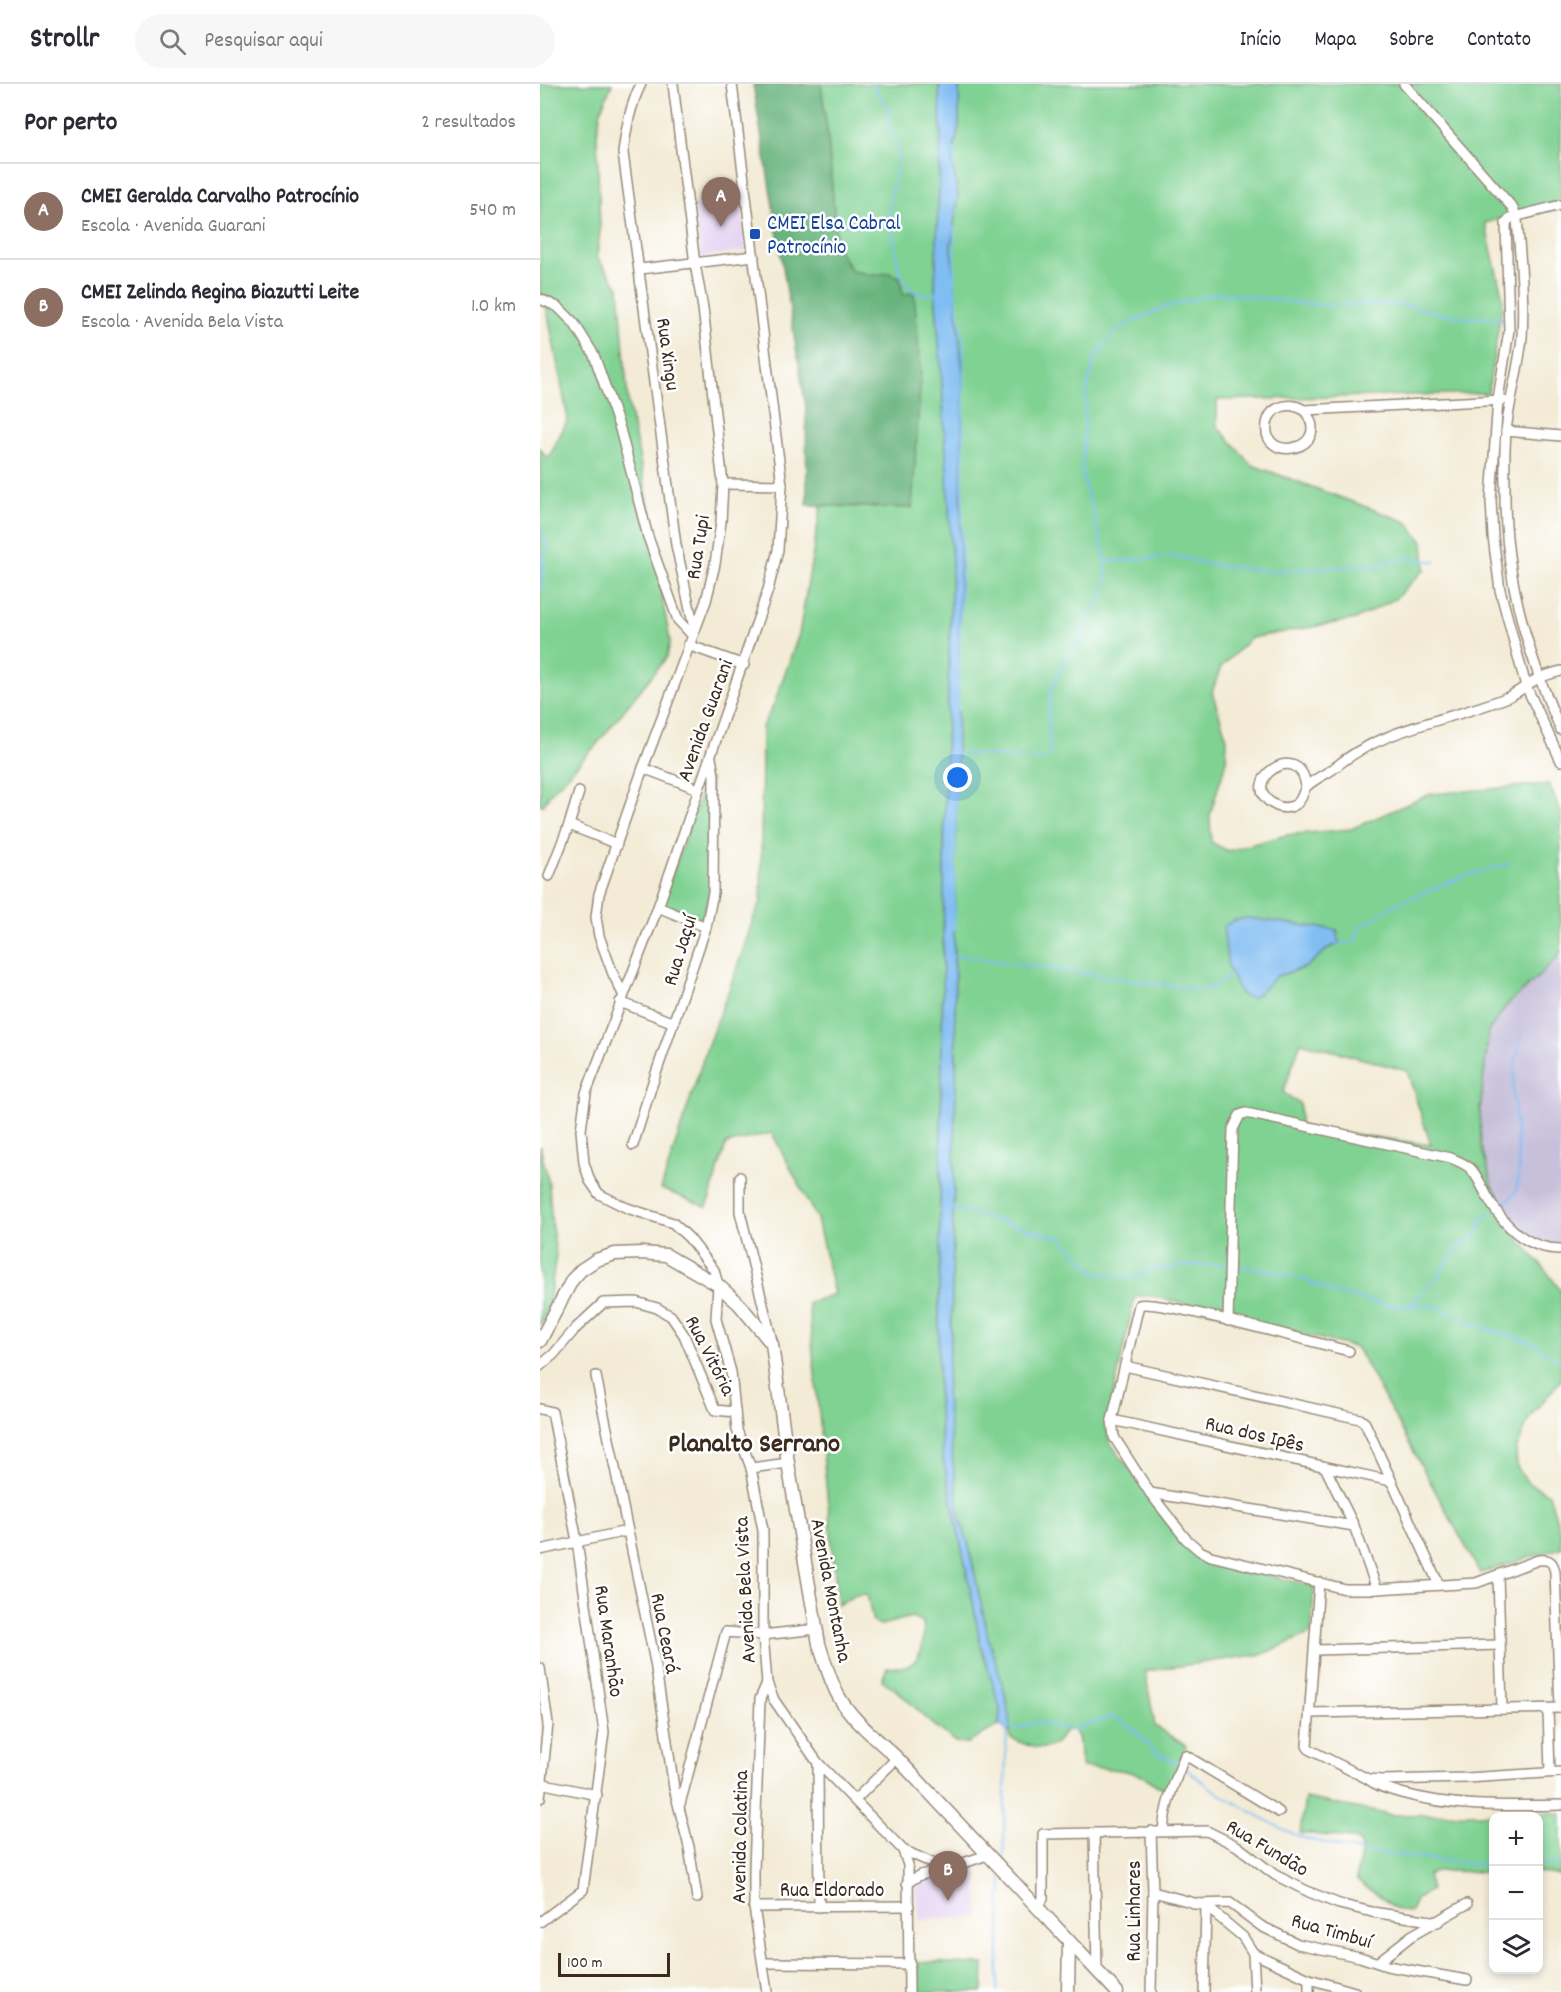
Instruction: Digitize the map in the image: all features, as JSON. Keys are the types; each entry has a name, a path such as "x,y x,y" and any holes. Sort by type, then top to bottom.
{"street":[{"name":"Rua Xingu","path":"641,84 626,125 622,153 640,269 676,545 691,637"},
{"name":"Rua Tupi","path":"621,998 596,917 599,894 643,768 706,601 715,564 721,522 723,484 703,308 695,264 673,84"},
{"name":"Avenida Guarani","path":"718,1285 714,1270 708,1261 673,1223 612,1202 599,1194 590,1181 584,1163 581,1130 586,1093 658,907 698,789 744,665 778,550 782,485 732,84"},
{"path":"1404,84 1512,207 1518,217 1517,231 1524,303 1521,340 1506,431 1505,498 1508,546 1515,593 1527,642 1561,730"},
{"path":"1561,205 1510,218 1506,223 1509,330 1498,399 1491,500 1492,537 1500,590 1526,686 1561,761"},
{"path":"640,269 754,256"},
{"path":"540,299 558,307 574,323 594,355 620,429 648,537 678,620 691,637 744,665"},
{"path":"1304,410 1311,422 1307,441 1296,448 1283,449 1272,441 1267,423 1274,411 1286,405 1304,410 1498,399 1511,401"},
{"path":"1506,431 1561,436"},
{"path":"723,484 782,485"},
{"path":"1306,787 1302,773 1291,765 1284,764 1270,769 1263,781 1265,795 1269,801 1282,807 1289,807 1301,800 1306,787 1363,747 1508,697 1539,678 1561,671"},
{"name":"Rua Jaçuí","path":"633,1145 706,927 713,893 714,774 711,758"},
{"path":"643,768 698,789"},
{"path":"549,876 579,792"},
{"path":"568,825 617,844"},
{"path":"658,907 706,927"},
{"path":"621,998 674,1023"},
{"path":"1228,1321 1233,1129 1240,1116 1246,1113 1451,1158 1471,1169 1493,1207 1519,1236 1534,1244 1551,1249 1561,1249"},
{"path":"741,1177 740,1212 772,1344"},
{"path":"540,1341 572,1280 582,1270 596,1260 615,1254 642,1253 666,1255 718,1285 738,1304 772,1344"},
{"path":"697,1272 704,1268 708,1261"},
{"name":"Avenida Bela Vista","path":"718,1285 716,1319 731,1372 737,1430 751,1468 763,1530 763,1635 767,1683 774,1700 818,1763 903,1850 946,1869"},
{"name":"Rua Vitória","path":"540,1366 554,1354 575,1329 603,1304 636,1302 657,1308 671,1316 684,1335 715,1410 735,1412"},
{"path":"1310,1713 1561,1708 1554,1566 1547,1559 1538,1560 1476,1582 1345,1589 1211,1556 1200,1551 1186,1539 1150,1493 1114,1437 1112,1420 1139,1305 1157,1305 1349,1351"},
{"name":"Avenida Montanha","path":"772,1344 788,1463 819,1644 827,1671 839,1698 859,1723 897,1758 1039,1907 1097,1970 1109,1987 1117,1992"},
{"path":"1125,1366 1360,1419 1365,1423 1439,1585"},
{"name":"Rua Ceará","path":"596,1376 655,1662 697,1898"},
{"name":"Rua Maranhão","path":"540,1409 552,1412 577,1541 604,1732 583,1890 540,1922"},
{"name":"Rua dos Ipês","path":"1112,1420 1391,1481"},
{"path":"751,1468 788,1463"},
{"path":"1325,1467 1354,1526 1377,1589"},
{"path":"1150,1493 1354,1526"},
{"path":"540,1550 627,1531"},
{"path":"1498,1575 1502,1709"},
{"path":"1320,1582 1307,1746 1310,1750 1368,1779 1377,1786 1429,1801 1488,1807 1561,1805"},
{"path":"679,1807 726,1632 763,1635 817,1629"},
{"path":"1315,1650 1500,1645"},
{"path":"540,1668 548,1724 540,1798"},
{"name":"Avenida Colatina","path":"767,1683 760,1699 754,1907 767,1992"},
{"path":"1548,1709 1550,1772"},
{"path":"1163,1832 1169,1796 1185,1755 1279,1812"},
{"path":"855,1800 897,1758"},
{"path":"818,1763 819,1907"},
{"path":"1368,1779 1467,1778 1561,1772"},
{"path":"541,1783 597,1795"},
{"name":"Rua Linhares","path":"1151,1831 1153,1892 1151,1992"},
{"name":"Rua Fundão","path":"1039,1907 1043,1898 1042,1834 1207,1831 1237,1846 1275,1875 1309,1893 1339,1904 1372,1912 1438,1922"},
{"path":"1094,1833 1097,1970"},
{"path":"903,1850 908,1865 909,1992"},
{"path":"907,1883 920,1875 990,1858"},
{"path":"1153,1892 1206,1906 1243,1936 1253,1953 1255,1992"},
{"name":"Rua Timbuí","path":"1195,1904 1230,1903 1261,1926 1298,1944 1387,1966 1467,1980"},
{"path":"1378,1962 1412,1936 1467,1904"},
{"name":"Rua Eldorado","path":"754,1907 909,1906"},
{"path":"1204,1992 1206,1906"},
{"path":"1068,1992 1069,1942"},
{"path":"1253,1953 1309,1979 1355,1992"},
{"path":"763,1963 910,1964"},
{"path":"1309,1979 1309,1992"}],"shaded area":[{"path":"740,198 747,250 701,257 694,204"},
{"path":"1561,953 1561,1246 1538,1243 1507,1214 1491,1182 1481,1145 1480,1110 1489,1030 1506,1006"},
{"path":"977,1869 979,1917 919,1920 916,1885 918,1880 924,1876"}],"green space":[{"path":"540,84 612,84 601,110 597,134 600,230 597,258 619,287 628,402 661,564 663,603 670,641 667,657 597,744 549,795 544,805 540,805 540,448 548,459 568,419 544,294 540,294"},
{"path":"753,84 821,84 837,248 852,271 873,275 889,273 900,277 903,295 914,292 921,374 912,508 807,505 806,408"},
{"path":"821,84 939,84 941,134 935,289 952,563 945,785 938,1400 943,1459 980,1643 1000,1708 999,1725 968,1743 957,1743 882,1680 887,1668 907,1666 917,1659 922,1647 923,1622 912,1617 881,1625 873,1622 867,1594 855,1595 838,1605 808,1303 834,1294 817,1219 772,1133 726,1144 707,1207 661,1189 707,1047 761,902 762,727 774,704 799,634 821,506 912,508 913,292 903,295 900,277 889,273 873,275 852,271 837,248"},
{"path":"959,84 1561,84 1561,202 1485,223 1503,299 1488,393 1217,400 1217,426 1252,465 1407,522 1423,542 1425,569 1395,599 1356,619 1251,638 1221,667 1212,692 1227,739 1226,762 1210,814 1211,842 1228,851 1286,835 1351,829 1430,794 1549,784 1561,812 1561,953 1506,1006 1489,1030 1480,1110 1481,1145 1491,1182 1500,1199 1501,1213 1507,1226 1561,1291 1561,1380 1529,1418 1516,1451 1517,1466 1528,1483 1549,1494 1561,1535 1561,1548 1480,1573 1357,1348 1152,1296 1135,1296 1106,1429 1110,1443 1184,1542 1207,1561 1314,1586 1311,1633 1263,1654 1145,1671 1155,1726 1186,1746 1168,1790 1137,1774 1114,1769 1083,1767 1078,1738 1073,1730 1066,1730 1057,1742 1045,1748 1034,1747 1010,1738 1009,1715 1004,1689 988,1637 968,1542 959,1517 946,1394 951,1334 956,1068 954,939 963,376 951,246 958,196 952,160 959,125","holes":["1337,930 1339,944 1330,947 1306,967 1277,976","1301,1042 1407,1071 1431,1145 1300,1127 1300,1104 1283,1092"]},
{"path":"706,779 710,779 711,890 701,921 661,906"},
{"path":"540,1146 549,1184 556,1255 548,1310 540,1326"},
{"path":"1305,1798 1391,1815 1489,1814 1489,1872 1437,1871 1427,1875 1431,1890 1417,1898 1411,1911 1406,1912 1394,1908 1356,1879 1362,1848 1360,1842 1352,1838 1300,1833"},
{"path":"1543,1813 1561,1813 1561,1875 1543,1873"},
{"path":"918,1962 984,1964 983,1992 917,1992"}],"water":[{"path":"939,84 959,84 959,125 952,160 958,196 951,246 963,376 954,939 956,1068 951,1334 946,1394 959,1517 968,1542 988,1637 1004,1689 1010,1733 999,1725 1000,1708 980,1643 943,1459 938,1400 945,785 952,563 935,289 941,134"},
{"path":"1247,918 1337,930 1339,944 1330,947 1306,967 1277,976 1253,998 1241,995 1228,967 1223,927 1232,921"}],"waterway":[{"path":"873,84 888,105 890,127 898,148 899,158 889,207 899,270 904,282 911,290 920,294 937,294"},
{"path":"954,150 954,168"},
{"path":"954,228 954,285 964,344 958,710"},
{"path":"956,753 1037,759 1048,757 1050,753 1049,710 1052,685 1102,595 1107,577 1105,556 1082,474 1089,381 1095,358 1114,333 1167,306 1218,293 1320,305 1399,304 1463,318 1506,318"},
{"path":"540,527 547,543 543,555 543,581 540,590"},
{"path":"1105,562 1176,556 1207,564 1270,571 1363,566 1409,558 1436,562"},
{"path":"954,929 956,779"},
{"path":"1336,944 1355,942 1359,928 1396,904 1465,876 1509,864"},
{"path":"954,955 1203,990 1218,984 1232,974"},
{"path":"1498,1210 1516,1192 1519,1171 1513,1089 1515,1063 1522,1036"},
{"path":"952,1208 1061,1238 1096,1274 1134,1278 1153,1270 1190,1265 1227,1265"},
{"path":"1412,1304 1436,1278 1460,1246 1476,1235 1485,1215 1494,1213"},
{"path":"1233,1265 1268,1270 1307,1281 1332,1292 1390,1306 1434,1306 1470,1323 1530,1342 1561,1362"},
{"path":"1009,1727 1020,1728 1033,1723 1041,1723 1073,1730 1113,1716 1137,1732 1155,1753 1178,1763"},
{"path":"1003,1863 1007,1728"},
{"path":"1186,1769 1218,1793 1284,1830 1304,1838 1364,1852 1489,1865"},
{"path":"1543,1865 1561,1863"},
{"path":"997,1992 1002,1878"}],"place":[{"name":"CMEI Geralda Carvalho Patrocínio","path":"721,227"},
{"name":"CMEI Elsa Cabral Patrocínio","path":"755,234"},
{"name":"CMEI Zelinda Regina Biazutti Leite","path":"948,1901"}],"district":[{"name":"Planalto Serrano","path":"754,1442"}]}
